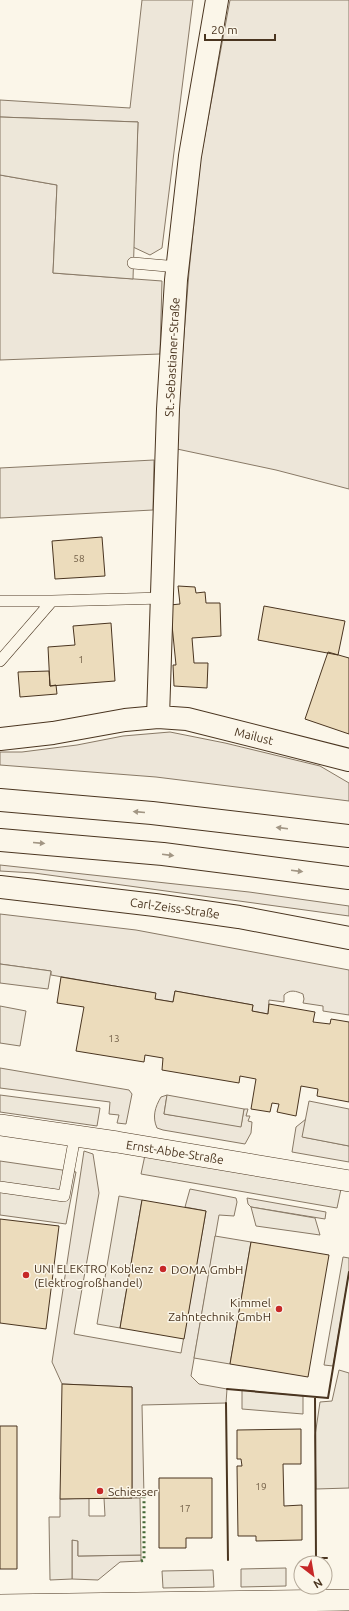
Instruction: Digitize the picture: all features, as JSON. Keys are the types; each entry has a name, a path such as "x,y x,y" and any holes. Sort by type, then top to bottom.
{"main road":[{"name":"St.-Sebastianer-Straße","path":"158,717 168,409 178,267 190,156 217,0"},
{"name":"Mailust","path":"0,739 53,733 126,720 158,717 187,719 349,760"},
{"path":"0,800 152,813 349,836"},
{"path":"0,840 163,854 349,878"},
{"name":"Carl-Zeiss-Straße","path":"0,887 155,905 239,917 349,938"}],"street":[{"name":"Ernst-Abbe-Straße","path":"0,1125 349,1181"},
{"path":"0,1605 85,1607 349,1600"}],"lane":[{"path":"133,263 178,267"},
{"path":"0,601 163,598"},
{"path":"0,661 52,601"},
{"path":"0,1187 64,1196 74,1136"}],"shaded area":[{"path":"142,0 193,0 162,248 150,255 133,247 138,122 0,117 0,100 130,108"},
{"path":"230,0 349,0 349,489 276,470 177,449 178,410 189,272 200,162"},
{"path":"0,117 138,122 133,279 53,273 57,185 0,175"},
{"path":"0,175 57,185 53,273 162,281 160,354 0,360"},
{"path":"154,460 153,510 0,518 0,468"},
{"path":"170,732 225,743 320,766 349,783 349,801 156,777 0,765 0,752 22,752 77,745 123,736"},
{"path":"0,865 249,892 349,906 349,916 34,873 0,871"},
{"path":"0,914 136,930 349,970 349,1015 323,1011 323,1006 303,1003 303,994 295,991 291,991 284,995 284,1002 269,1000 268,1014 252,1011 253,1005 175,991 173,1002 155,999 155,993 51,975 51,971 0,964"},
{"path":"0,964 51,971 48,989 0,983"},
{"path":"0,1006 26,1011 20,1046 0,1043"},
{"path":"0,1068 129,1090 132,1094 126,1124 117,1123 119,1115 109,1114 110,1102 0,1088"},
{"path":"0,1095 100,1108 97,1126 0,1112"},
{"path":"167,1095 164,1114 241,1126 244,1109 248,1109 246,1116 250,1116 248,1121 252,1122 251,1133 245,1144 157,1128 154,1116 156,1108 161,1097"},
{"path":"167,1095 244,1109 241,1127 164,1114"},
{"path":"309,1101 349,1109 349,1146 302,1137"},
{"path":"306,1119 303,1137 349,1146 349,1162 292,1152 296,1127"},
{"path":"84,1151 93,1154 99,1193 74,1334 181,1353 206,1211 185,1207 190,1189 236,1198 237,1202 234,1216 219,1215 191,1376 199,1384 227,1389 226,1403 142,1405 144,1497 132,1498 132,1387 62,1384 52,1362"},
{"path":"145,1155 341,1189 337,1208 141,1174"},
{"path":"0,1161 76,1172 66,1224 0,1215"},
{"path":"119,1196 142,1200 120,1328 97,1324"},
{"path":"247,1198 326,1212 325,1219 251,1207 248,1204"},
{"path":"251,1207 315,1218 320,1235 256,1226"},
{"path":"215,1236 251,1242 230,1364 194,1358"},
{"path":"343,1257 349,1258 349,1272 333,1366 324,1365"},
{"path":"339,1370 349,1373 349,1488 316,1489 315,1436 320,1402 332,1401"},
{"path":"242,1390 303,1396 303,1414 242,1409"},
{"path":"89,1498 89,1516 105,1516 104,1498 140,1498 141,1555 78,1556 78,1541 72,1540 72,1579 50,1580 49,1517 60,1517 60,1499"},
{"path":"72,1540 78,1540 78,1556 141,1555 141,1561 120,1562 98,1580 72,1579"},
{"path":"286,1568 286,1586 241,1587 241,1569"},
{"path":"213,1570 214,1587 163,1588 162,1571"}],"building":[{"path":"102,537 105,576 55,579 52,541"},
{"path":"178,586 195,587 196,593 205,592 206,603 220,603 221,636 192,638 194,663 208,663 207,688 174,686 173,665 176,665 170,605 180,604"},
{"path":"264,606 345,621 338,655 258,640"},
{"path":"111,623 115,681 50,686 48,647 75,645 73,626"},
{"path":"328,652 349,658 349,734 305,719"},
{"path":"49,671 50,686 56,685 57,694 20,697 18,672"},
{"path":"61,977 156,993 155,999 173,1002 175,991 253,1005 252,1011 268,1014 269,1004 315,1012 313,1022 330,1024 331,1019 349,1022 349,1102 317,1096 318,1089 301,1086 296,1116 277,1112 279,1104 272,1103 270,1112 251,1109 256,1079 240,1076 239,1083 162,1070 163,1058 145,1055 144,1062 76,1051 84,1007 57,1003"},
{"name":"DOMA GmbH","path":"142,1200 206,1211 184,1339 120,1328"},
{"name":"UNI ELEKTRO Koblenz (Elektrogroßhandel)","path":"0,1219 59,1226 46,1329 0,1323"},
{"name":"Kimmel Zahntechnik GmbH","path":"251,1242 329,1255 308,1377 230,1364"},
{"path":"62,1384 132,1387 132,1498 60,1499"},
{"path":"0,1426 17,1426 17,1569 0,1569"},
{"path":"301,1429 301,1464 283,1464 284,1506 302,1505 302,1540 256,1541 256,1536 238,1536 237,1466 242,1466 241,1459 237,1459 237,1430"},
{"path":"159,1478 212,1478 212,1538 186,1538 186,1548 159,1548"}],"hedge":[{"path":"141,1561 144,1560 144,1497"}],"wall":[{"path":"227,1389 328,1398 349,1272"},
{"path":"315,1397 316,1555"},
{"path":"226,1403 228,1560"}],"place":[{"name":"DOMA GmbH","path":"163,1269"},
{"name":"UNI ELEKTRO Koblenz (Elektrogroßhandel)","path":"26,1275"},
{"name":"Kimmel Zahntechnik GmbH","path":"279,1309"},
{"name":"Schiesser","path":"100,1491"}]}
